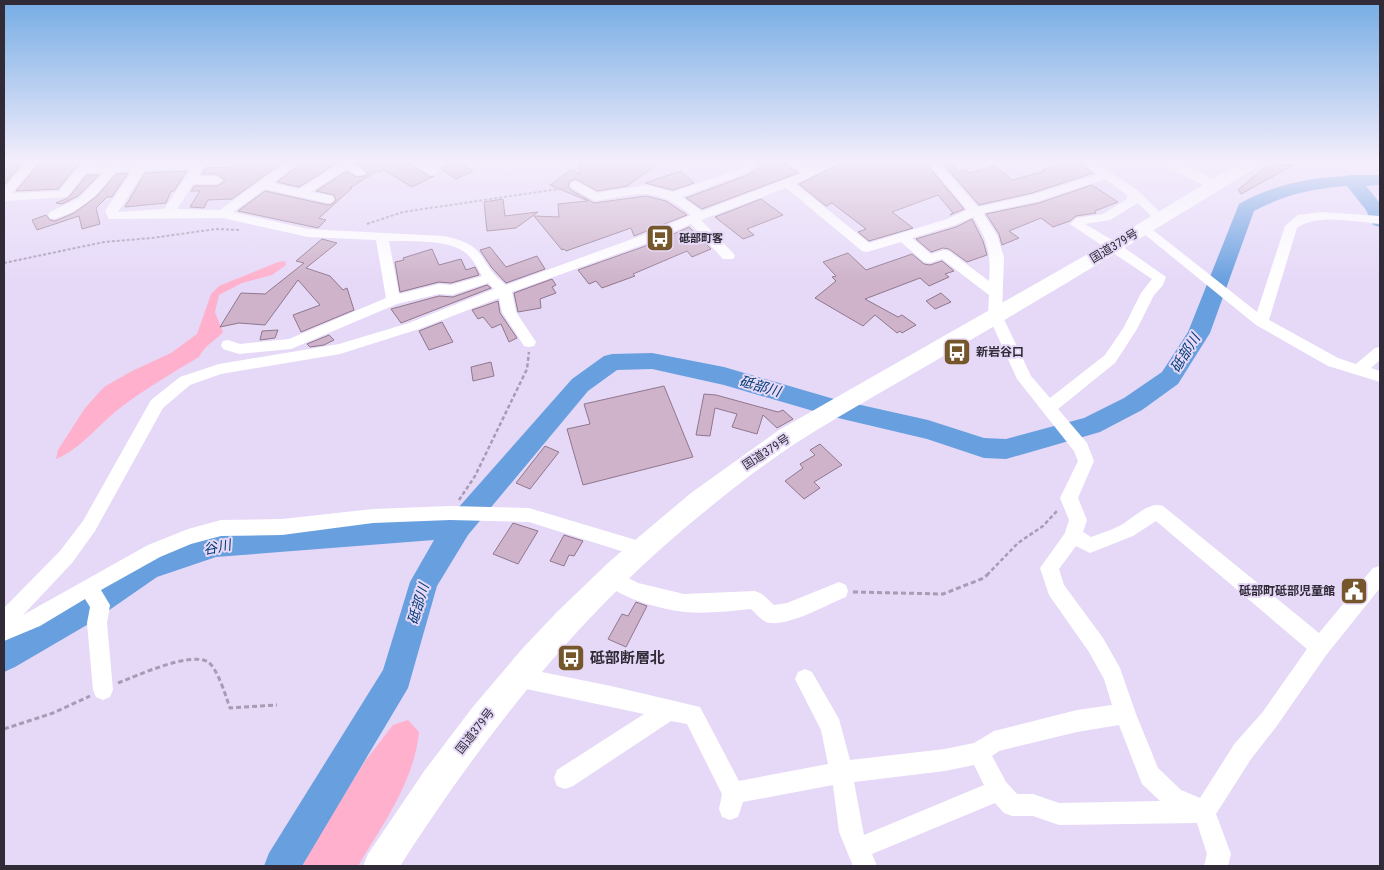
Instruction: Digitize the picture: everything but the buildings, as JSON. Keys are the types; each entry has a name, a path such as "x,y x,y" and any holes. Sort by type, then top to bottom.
{"highway":[{"name":"国道379号","path":"380,866 436,782 517,677 566,622 640,549 739,469 817,420 882,383 901,369 1114,246 1189,201"}],"street":[{"path":"54,215 75,207 85,201"},
{"path":"118,201 111,211 113,216 168,213 223,214 308,233 444,240 459,244 477,256 489,278 505,291 509,312 530,342"},
{"path":"168,213 176,201"},
{"path":"223,214 241,201"},
{"path":"678,201 686,205 728,256"},
{"path":"4,621 66,557 89,526 157,404 185,381 219,368 340,349 414,326 742,201"},
{"path":"809,201 866,248 951,222 975,211 1023,201"},
{"path":"966,201 991,235 997,257 995,315 1025,379 1081,448 1086,461 1069,498 1078,520 1073,536 1049,568 1056,589 1096,645 1112,676 1150,776 1173,798 1204,812 1219,854 1216,866"},
{"path":"1050,409 1110,359 1130,329 1148,293 1158,282 1159,277 1114,246 1076,224 1080,221 1106,217 1133,201"},
{"path":"1138,201 1152,223 1198,272 1255,318 1333,362 1380,377"},
{"path":"1255,318 1291,226 1302,218 1322,216 1378,220"},
{"path":"382,236 393,300"},
{"path":"903,236 929,260 944,254 997,294"},
{"path":"228,345 238,349 291,344 393,300 440,289 452,290 489,278"},
{"path":"1358,371 1380,352"},
{"path":"1073,536 1090,545 1127,531 1156,511 1320,648"},
{"path":"4,632 93,595 154,551 188,537 221,528 282,526 373,516 452,513 529,515 640,549"},
{"path":"1204,812 1243,751 1269,720 1320,648 1380,574"},
{"path":"611,577 634,591 684,603 755,600 770,614 788,612 839,592"},
{"path":"93,595 103,690"},
{"path":"517,677 542,684 611,696 668,712 693,714 731,801 842,772 945,760 979,753 994,742 1078,721 1125,714"},
{"path":"806,679 831,727 842,772 850,832 861,857 998,790"},
{"path":"565,778 668,712"},
{"path":"979,753 998,790 1012,805 1033,805 1059,814 1204,812"}],"path":[{"path":"352,235 360,227 403,212 476,201"},
{"path":"4,263 104,242 152,238 216,229 246,230"},
{"path":"452,513 475,476 527,369 530,342"},
{"path":"839,592 943,594 984,578 1018,543 1043,526 1069,498"},
{"path":"4,729 53,713 158,667 198,659 207,660 213,667 230,708 277,705"}],"shaded area":[{"path":"285,261 286,265 272,275 242,283 219,295 215,312 223,332 207,346 199,357 129,401 112,414 82,443 56,459 58,450 85,408 104,387 132,371 171,353 197,334 211,294 219,286 278,262"},
{"path":"408,720 419,732 411,768 396,802 358,866 300,866 365,761 393,725"}],"waterway":[{"name":"砥部川","path":"458,527 580,385 612,362 652,361 724,376 834,408 928,430 984,448 1006,449 1091,425 1133,404 1170,378 1199,333 1246,208 1260,201"},
{"path":"1368,201 1375,209 1380,221"},
{"name":"谷川","path":"4,657 82,612 148,568 216,545 458,527"},
{"name":"砥部川","path":"282,866 397,677 424,582 458,527"}],"place":[{"name":"砥部町客","path":"660,238"},
{"name":"新岩谷口","path":"957,352"},
{"name":"砥部町砥部児童館","path":"1354,591"},
{"name":"砥部断層北","path":"571,658"}]}
